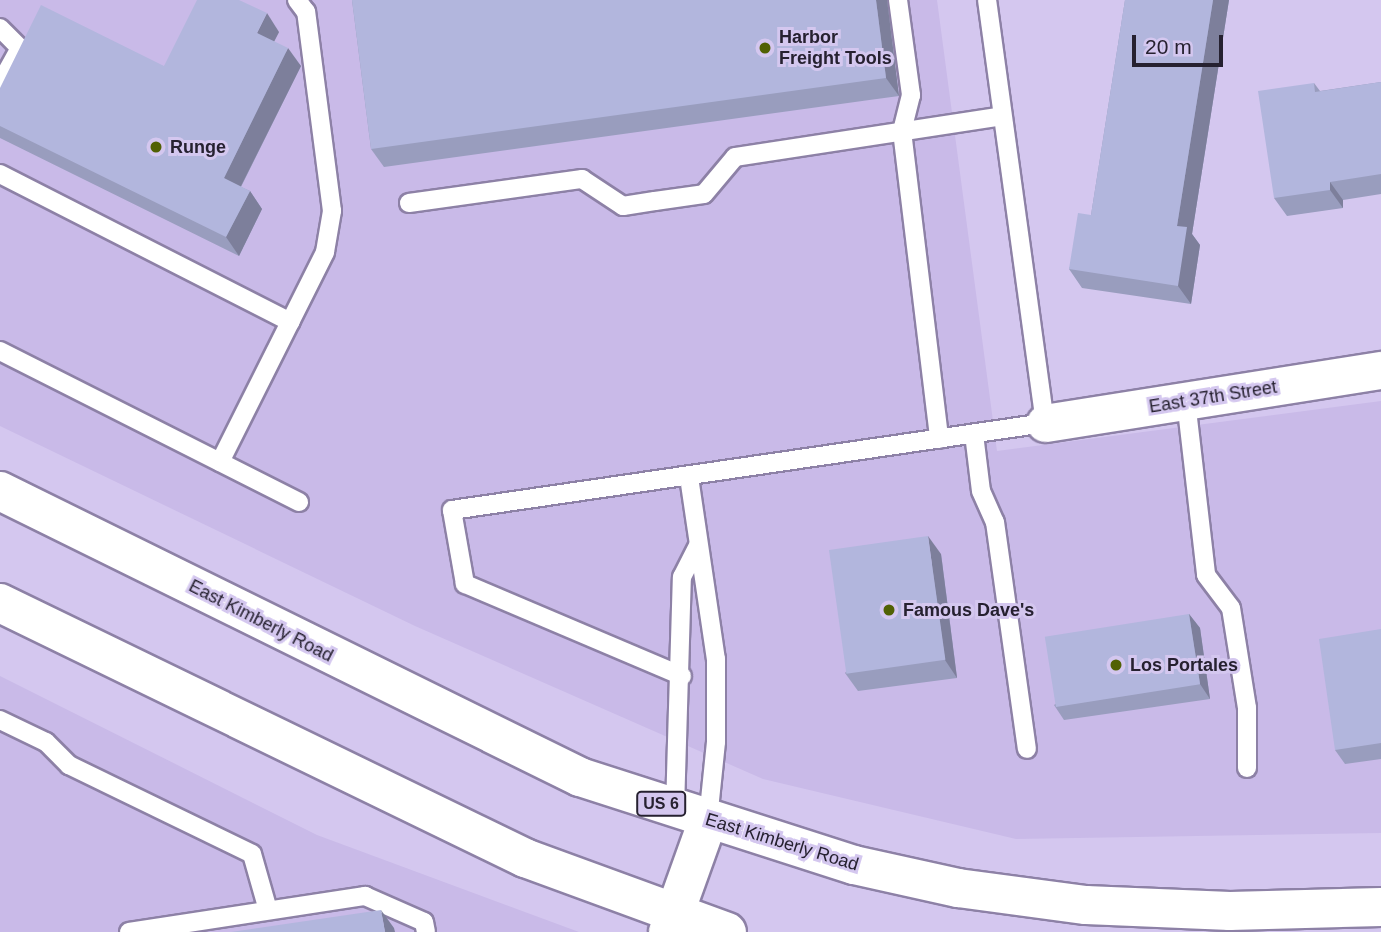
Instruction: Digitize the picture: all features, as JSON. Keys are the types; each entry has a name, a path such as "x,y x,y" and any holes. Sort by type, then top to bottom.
{"main road":[{"name":"East Kimberly Road","path":"0,491 580,777 854,865 958,888 1086,905 1230,911 1381,907"},
{"path":"0,603 392,797 525,858 670,923 727,932"},
{"path":"670,923 692,815"}],"street":[{"name":"East 37th Street","path":"1045,423 1381,370"}],"lane":[{"path":"220,462 325,252 332,211 306,12 297,0"},
{"path":"898,0 911,95 902,131 939,439"},
{"path":"682,676 465,584 452,510 1045,423 987,0"},
{"path":"0,28 20,48 0,84"},
{"path":"410,203 582,179 623,206 644,203 704,194 735,157 1002,116"},
{"path":"0,174 290,322"},
{"path":"0,351 299,502"},
{"path":"1186,401 1206,575 1231,608 1247,708 1247,768"},
{"path":"974,434 981,491 995,522 1027,749"},
{"path":"689,477 698,545 706,574 716,659 716,743 692,815"},
{"path":"692,815 682,676 682,578 698,545"},
{"path":"0,720 47,742 69,765 252,854 268,910"},
{"path":"129,932 365,896 424,922 426,932"}],"shaded area":[{"path":"0,0 937,0 997,451 1381,401 1381,833 1016,839 763,779 415,626 0,426"},
{"path":"0,676 317,835 579,932 0,932"}],"building":[{"path":"197,0 239,0 267,13 257,33 288,48 224,178 250,191 226,237 0,126 0,88 41,5 164,66"},
{"path":"352,0 876,0 886,78 371,149"},
{"path":"1125,0 1213,0 1177,226 1187,227 1178,286 1069,269 1078,213 1091,215"},
{"path":"1381,82 1381,174 1330,182 1330,190 1274,198 1258,91 1314,83 1315,92"},
{"path":"928,536 945,660 846,674 829,550"},
{"path":"1189,614 1200,684 1056,707 1045,637"},
{"path":"1381,629 1381,743 1335,750 1319,639"},
{"path":"381,910 385,932 231,932"}],"place":[{"name":"Harbor Freight Tools","path":"765,48"},
{"name":"Runge","path":"156,147"},
{"name":"Famous Dave's","path":"889,610"},
{"name":"Los Portales","path":"1116,665"}]}
